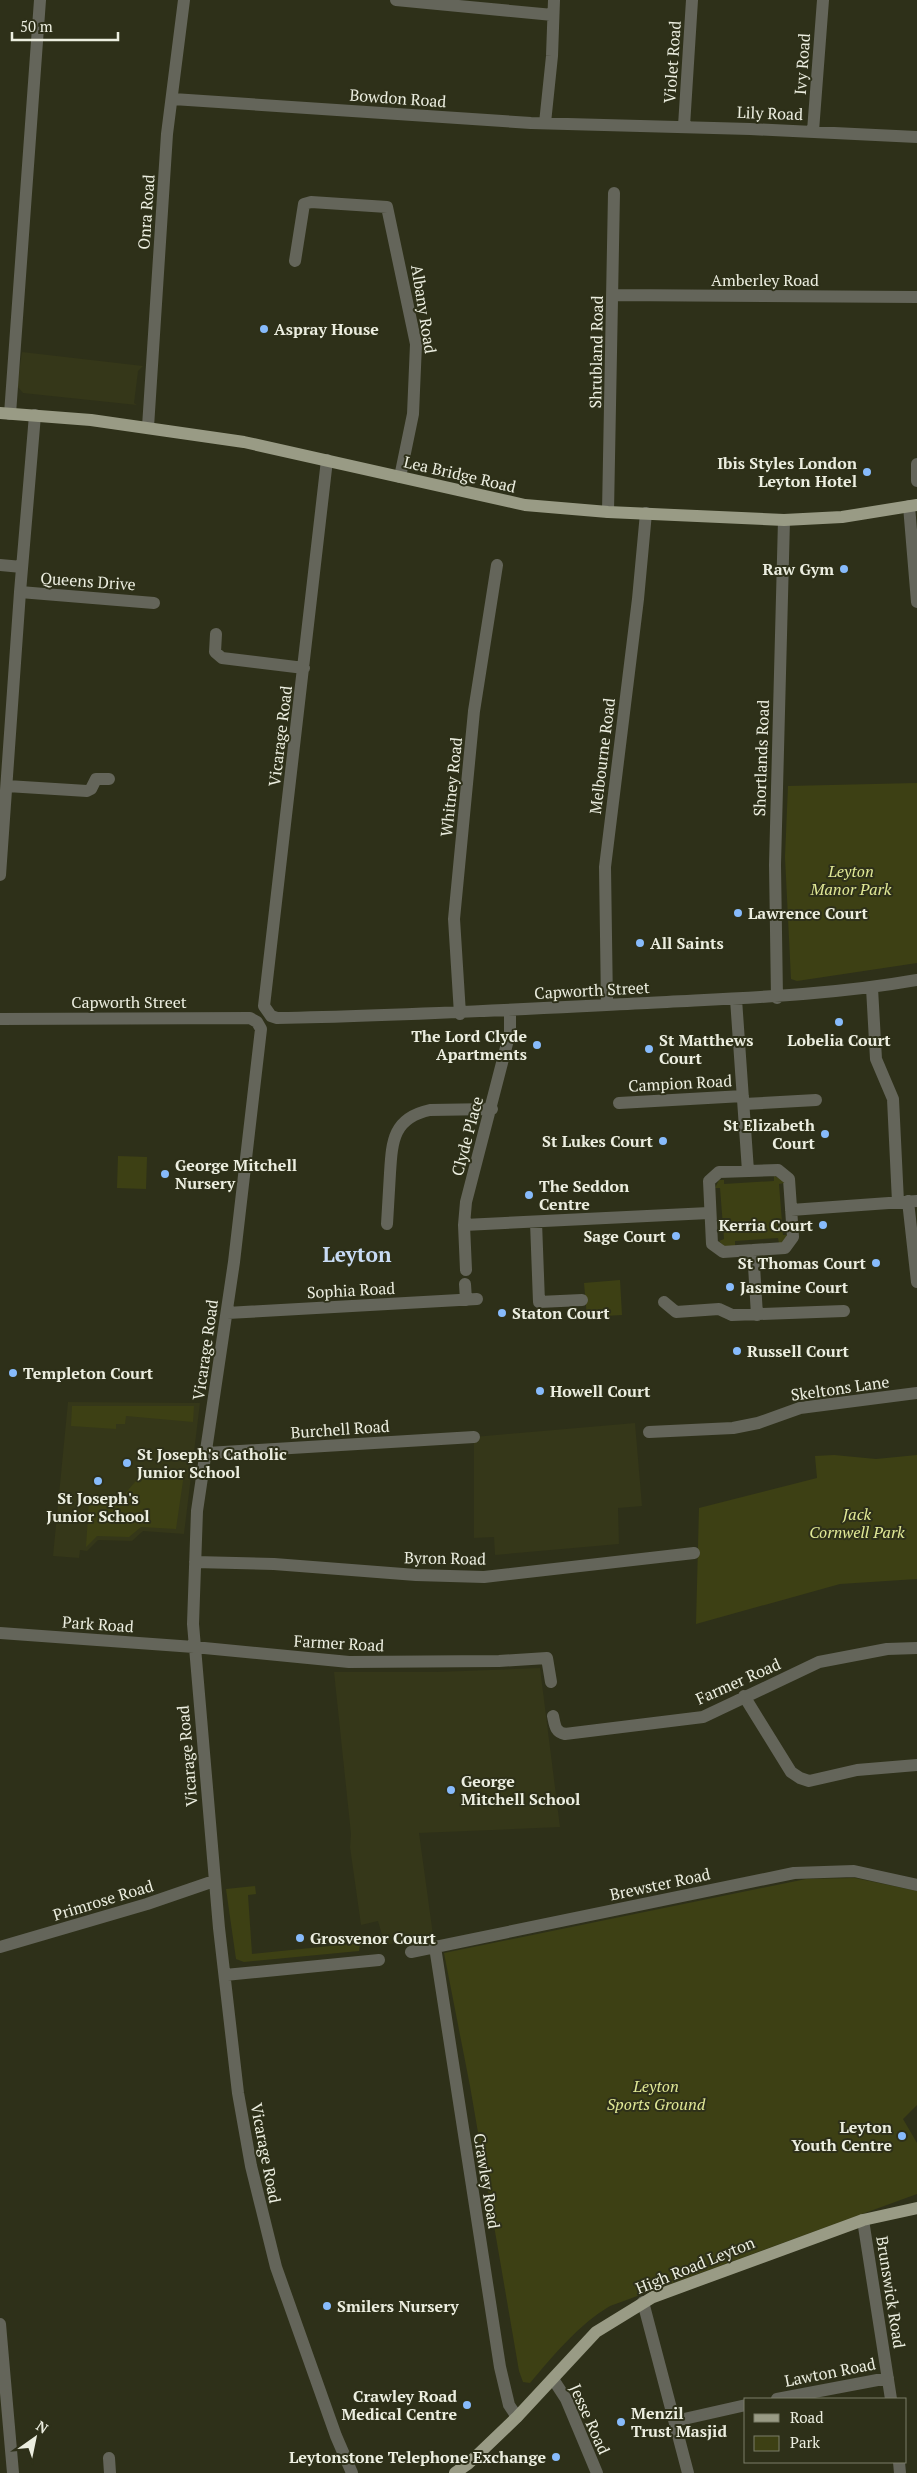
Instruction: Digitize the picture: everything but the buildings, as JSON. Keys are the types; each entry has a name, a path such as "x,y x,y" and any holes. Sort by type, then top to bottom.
{"main road":[{"name":"Lea Bridge Road","path":"5,413 148,427 244,442 511,503 608,512 784,520 842,518 913,506"},
{"name":"High Road Leyton","path":"455,2473 469,2463 517,2416 596,2332 643,2302 751,2260 863,2220 917,2208"}],"street":[{"path":"5,413 40,0"},
{"name":"Onra Road","path":"148,427 167,134 173,99 184,0"},
{"path":"396,0 553,15"},
{"path":"545,123 552,56 554,0"},
{"name":"Violet Road","path":"684,126 692,0"},
{"name":"Ivy Road","path":"813,131 823,0"},
{"name":"Bowdon Road","path":"173,99 545,123 621,125"},
{"name":"Lily Road","path":"621,125 813,131 917,137"},
{"name":"Shrubland Road","path":"608,512 614,193"},
{"name":"Albany Road","path":"295,261 304,204 311,202 387,207 416,344 413,414 400,477"},
{"name":"Amberley Road","path":"613,295 917,297"},
{"path":"0,875 7,786 6,717 20,592 35,415"},
{"name":"Vicarage Road","path":"269,1014 264,1006 327,460"},
{"path":"917,464 917,482"},
{"path":"913,506 917,602"},
{"name":"Melbourne Road","path":"607,1005 605,867 638,599 646,513"},
{"name":"Shortlands Road","path":"777,998 775,856 784,520"},
{"path":"0,565 22,567"},
{"name":"Whitney Road","path":"460,1014 454,919 474,711 496,565"},
{"name":"Queens Drive","path":"20,592 154,603"},
{"path":"216,634 215,652 222,658 304,668"},
{"path":"7,786 87,791 91,789 96,779 109,779"},
{"name":"Capworth Street","path":"269,1014 277,1018 460,1014 607,1005 777,998 872,988 917,980"},
{"path":"872,988 876,1059 893,1099 908,1201 917,1282"},
{"name":"Campion Road","path":"736,999 748,1171"},
{"name":"Clyde Place","path":"466,1270 464,1225 466,1202 492,1109 510,1032 510,1011"},
{"name":"Capworth Street","path":"0,1018 250,1018 257,1022"},
{"name":"Vicarage Road","path":"257,1022 261,1029 246,1166 227,1314 197,1511 192,1624 214,1880 238,2093 264,2222 296,2325 352,2473"},
{"name":"Campion Road","path":"619,1103 816,1100"},
{"path":"387,1224 392,1144 399,1128 405,1121 421,1112 430,1110 492,1109"},
{"path":"778,1170 789,1179 792,1237 785,1248 724,1252 712,1244 709,1213 709,1181 719,1172 748,1171 778,1170"},
{"path":"791,1210 908,1201"},
{"path":"464,1225 709,1213"},
{"path":"536,1222 539,1302 582,1300"},
{"path":"753,1250 757,1314"},
{"name":"Sophia Road","path":"227,1314 472,1300 465,1284"},
{"path":"664,1302 676,1312 719,1309 732,1315 844,1311"},
{"name":"Skeltons Lane","path":"649,1432 733,1428 758,1423 800,1408 917,1393"},
{"name":"Burchell Road","path":"207,1453 474,1437"},
{"name":"Byron Road","path":"195,1562 274,1564 416,1575 484,1577 694,1553"},
{"name":"Park Road","path":"0,1633 194,1647"},
{"name":"Farmer Road","path":"194,1647 349,1662 499,1661 547,1658 551,1682"},
{"name":"Farmer Road","path":"553,1716 555,1728 559,1733 565,1734 703,1716 818,1662 887,1649 917,1648"},
{"path":"744,1696 791,1772 800,1778 809,1781 857,1770 917,1765"},
{"name":"Brewster Road","path":"410,1952 794,1872 825,1870 854,1872 917,1885"},
{"name":"Primrose Road","path":"0,1947 147,1904 214,1880"},
{"name":"Crawley Road","path":"435,1947 500,2368 509,2405 517,2416"},
{"path":"225,1976 379,1960"},
{"name":"Brunswick Road","path":"863,2220 891,2398"},
{"path":"643,2302 688,2473"},
{"path":"0,2324 12,2473"},
{"name":"Lawton Road","path":"782,2398 888,2378"},
{"name":"Jesse Road","path":"553,2379 566,2399 597,2473"},
{"path":"675,2421 744,2405"},
{"path":"109,2458 110,2473"}],"shaded area":[{"path":"22,352 143,366 138,371 134,403 137,405 23,393 17,386"},
{"name":"St Joseph's Catholic Junior School","path":"68,1402 200,1403 184,1534 143,1531 132,1541 98,1540 87,1551 80,1550 79,1558 53,1556"},
{"path":"635,1423 642,1506 618,1508 619,1544 495,1555 494,1537 474,1538 474,1437"},
{"name":"George Mitchell School","path":"540,1668 560,1827 419,1833 433,1935 385,1945 378,1921 361,1925 350,1847 351,1834 334,1672 437,1672"}],"green space":[{"name":"Leyton Manor Park","path":"917,783 917,963 797,981 791,979 785,857 788,786"},
{"path":"118,1156 147,1157 146,1189 117,1188"},
{"path":"774,1176 783,1180 784,1183 779,1184 783,1235 787,1235 787,1237 782,1243 779,1243 778,1238 735,1241 735,1246 725,1247 719,1241 724,1239 720,1188 715,1188 719,1180 724,1180 724,1184 774,1181"},
{"path":"620,1280 622,1315 587,1317 584,1283"},
{"path":"72,1406 194,1406 193,1422 126,1416 125,1424 116,1424 116,1429 71,1426"},
{"name":"Jack Cornwell Park","path":"834,1455 876,1459 917,1455 917,1579 840,1584 696,1624 699,1508 817,1478 815,1456"},
{"path":"146,1469 184,1474 176,1529 141,1527 129,1537 97,1536 86,1547 89,1500 97,1501 100,1497 106,1501 118,1502"},
{"name":"Leyton Sports Ground","path":"855,1878 917,1891 917,2105 903,2119 917,2143 917,2194 610,2306 577,2331 530,2383 523,2382 519,2371 470,2086 444,1953 806,1879"},
{"path":"255,1886 256,1894 248,1895 252,1954 360,1943 359,1951 244,1962 236,1959 226,1889"}],"place":[{"name":"Aspray House","path":"264,329"},
{"name":"Ibis Styles London Leyton Hotel","path":"867,472"},
{"name":"Raw Gym","path":"844,569"},
{"name":"Lawrence Court","path":"738,913"},
{"name":"All Saints","path":"640,943"},
{"name":"Lobelia Court","path":"839,1022"},
{"name":"The Lord Clyde Apartments","path":"537,1045"},
{"name":"St Matthews Court","path":"649,1049"},
{"name":"St Elizabeth Court","path":"825,1134"},
{"name":"St Lukes Court","path":"663,1141"},
{"name":"George Mitchell Nursery","path":"165,1174"},
{"name":"The Seddon Centre","path":"529,1195"},
{"name":"Kerria Court","path":"823,1225"},
{"name":"Sage Court","path":"676,1236"},
{"name":"St Thomas Court","path":"876,1263"},
{"name":"Jasmine Court","path":"730,1287"},
{"name":"Staton Court","path":"502,1313"},
{"name":"Russell Court","path":"737,1351"},
{"name":"Templeton Court","path":"13,1373"},
{"name":"Howell Court","path":"540,1391"},
{"name":"St Joseph's Catholic Junior School","path":"127,1463"},
{"name":"St Joseph's Junior School","path":"98,1481"},
{"name":"George Mitchell School","path":"451,1790"},
{"name":"Grosvenor Court","path":"300,1938"},
{"name":"Leyton Youth Centre","path":"902,2136"},
{"name":"Smilers Nursery","path":"327,2306"},
{"name":"Crawley Road Medical Centre","path":"467,2405"},
{"name":"Menzil Trust Masjid","path":"621,2422"},
{"name":"Leytonstone Telephone Exchange","path":"556,2457"}],"district":[{"name":"Leyton","path":"357,1255"}]}
